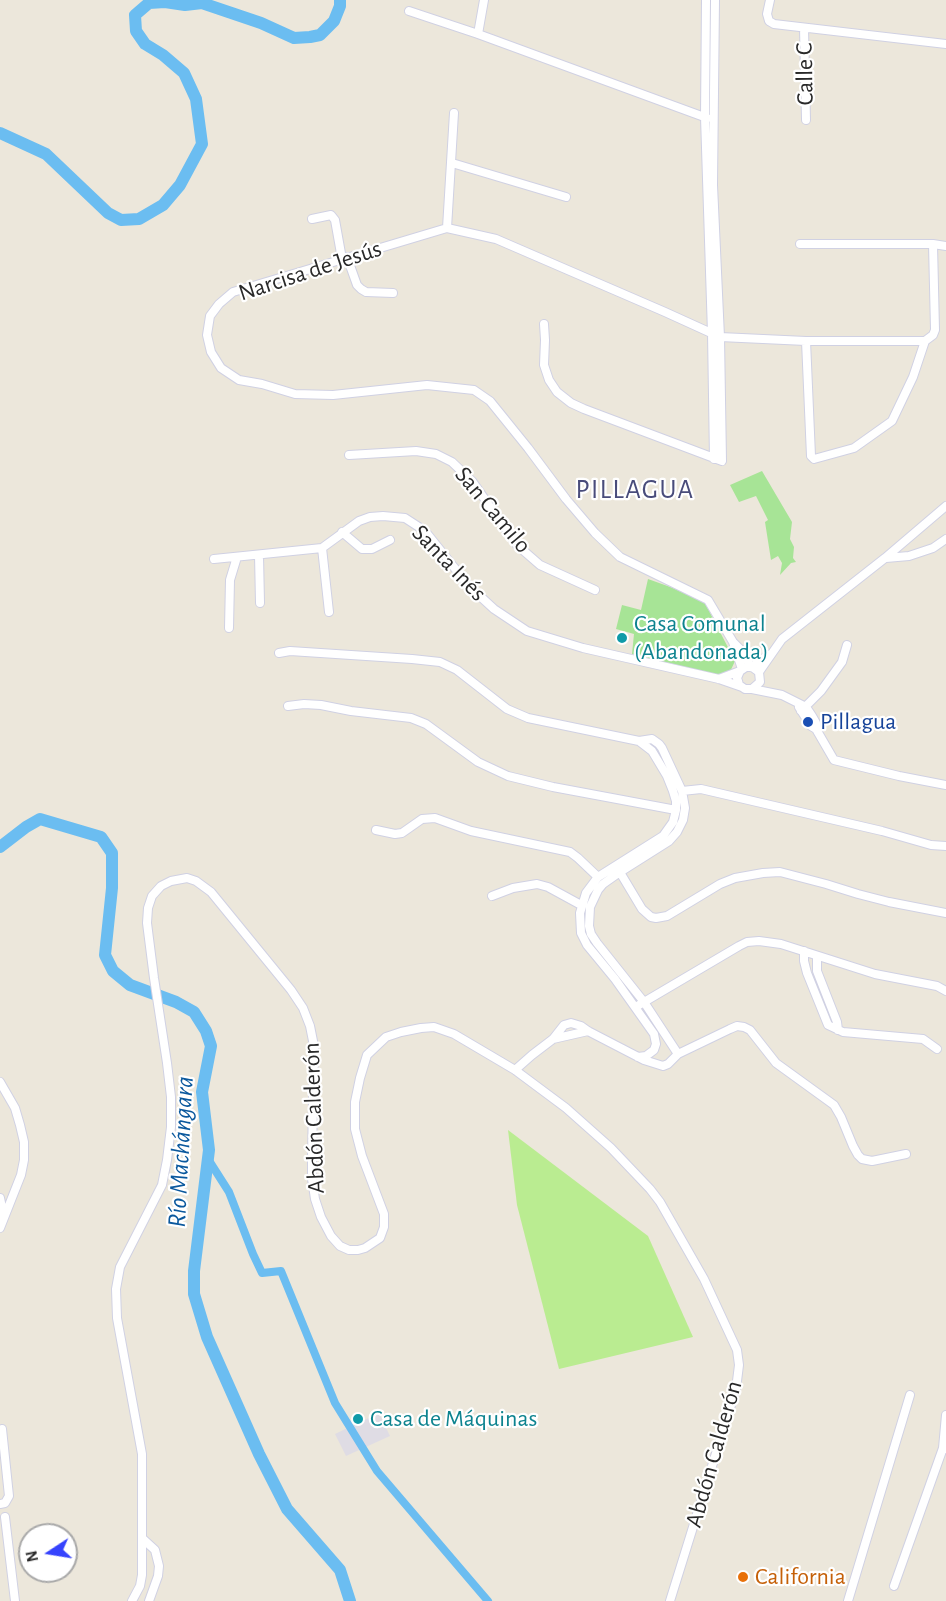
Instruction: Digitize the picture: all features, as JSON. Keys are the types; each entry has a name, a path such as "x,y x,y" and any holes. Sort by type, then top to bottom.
{"street":[{"path":"478,34 484,0"},
{"path":"706,0 712,333 718,460"},
{"path":"709,118 715,0"},
{"path":"770,0 767,14 769,21 774,24 946,44"},
{"path":"409,11 709,118"},
{"name":"Calle C","path":"804,28 806,120"},
{"path":"447,228 454,113"},
{"path":"452,163 566,197"},
{"path":"710,185 720,337 718,460"},
{"path":"312,219 331,215 335,220 345,258 361,289 366,292 393,292"},
{"name":"Narcisa de Jesús","path":"720,337 496,239 447,228 233,292 219,304 210,316 207,335 212,352 221,368 239,380 295,394 333,395 427,385 474,390 489,401 594,533 620,557 708,600 733,642 743,652 751,671"},
{"path":"800,244 933,244 946,246"},
{"path":"806,341 814,459 854,448 892,421 913,377 924,342 933,335 935,330 933,244"},
{"path":"544,324 544,365 549,380 557,392 571,403 718,460"},
{"path":"720,337 806,341 924,342"},
{"name":"San Camilo","path":"349,455 416,451 436,454 452,462 472,481 517,545 540,565 595,590"},
{"path":"742,687 738,681 773,651 782,639 885,558 946,506"},
{"name":"Santa Inés","path":"322,548 359,521 370,517 405,518 425,531 469,586 494,609 527,631 583,648 752,689"},
{"path":"342,532 362,549 372,549 390,540"},
{"path":"885,558 909,556 933,548 946,539"},
{"path":"214,559 322,548 329,612"},
{"path":"259,555 260,603"},
{"path":"229,628 230,580 237,557"},
{"path":"802,707 821,691 842,662 847,645"},
{"path":"279,654 290,651 412,658 440,663 457,670 507,709 528,718 639,741 652,739 659,744 682,790 685,808 683,820 669,841 618,869 598,877 586,893 581,905 580,925 584,939 654,1034 656,1046 652,1052 638,1057"},
{"path":"718,679 751,671"},
{"path":"751,671 758,686 752,689"},
{"path":"751,671 773,693"},
{"path":"752,689 782,695 802,707 816,723 816,729 834,760 946,785"},
{"path":"288,706 321,705 411,718 426,724 478,762 508,776 553,787 676,810"},
{"path":"639,741 652,751 667,776 676,801 673,822 663,836 618,869 603,884 593,897 589,926 597,943 644,1002 678,1054"},
{"path":"682,790 701,789 882,831 931,845 946,846"},
{"path":"376,830 402,833 422,819 435,818 471,831 570,852 598,877"},
{"path":"618,869 642,909 651,917 656,918 668,916 720,884 742,876 763,873 780,873 889,902 946,913"},
{"name":"Abdón Calderón","path":"132,1601 140,1586 143,1539 142,1454 117,1318 116,1289 120,1268 162,1185 171,1127 171,1097 156,998 147,923 148,908 152,896 161,886 180,878 187,878 212,892 303,1008 314,1046 312,1179 315,1199 331,1236 340,1246 349,1250 358,1250 380,1238 384,1227 384,1214 362,1156 355,1129 356,1102 367,1055 386,1037 401,1032 434,1027 454,1034 515,1070 566,1108 611,1148 650,1189 670,1218 704,1279 737,1350 739,1365 736,1389 670,1601"},
{"path":"492,896 513,888 537,884 548,887 581,905"},
{"path":"635,1007 747,942 769,941 876,974 937,986 946,991"},
{"path":"804,951 807,973 828,1025 838,1030 923,1040 937,1049"},
{"path":"817,956 817,971 838,1030"},
{"path":"515,1070 554,1039 564,1026 571,1023 581,1026 638,1057 663,1066 678,1054 737,1026 750,1030 776,1063 834,1105 842,1117 853,1146 862,1159 872,1161 906,1154"},
{"path":"0,1082 15,1108 24,1142 21,1175 0,1228"},
{"path":"0,1198 5,1218"},
{"path":"848,1601 910,1395"},
{"path":"894,1586 944,1448 946,1415"},
{"path":"0,1504 5,1503 9,1496 2,1429"},
{"path":"5,1517 15,1600"},
{"path":"143,1539 154,1550 159,1566 149,1601"}],"shaded area":[{"path":"379,1413 390,1436 346,1456 335,1434"}],"green space":[{"path":"762,471 792,522 790,539 794,547 793,558 796,562 791,563 780,575 782,563 778,556 771,560 765,522 768,520 756,496 739,502 730,485"},
{"path":"648,579 705,603 735,661 729,674 719,675 632,654 634,634 616,629 622,605 641,610"},
{"path":"508,1130 648,1236 693,1337 559,1369 517,1205"}],"waterway":[{"path":"0,133 46,154 108,213 121,220 139,219 163,205 180,185 202,144 196,99 184,73 163,55 145,44 136,31 135,15 149,3 165,2 185,5 202,3 261,23 294,38 310,37 320,35 334,21 340,0"},
{"name":"Río Machángara","path":"0,847 40,819 101,837 112,853 112,888 105,955 113,971 130,985 176,1002 194,1012 206,1031 211,1046 202,1092 209,1150 194,1271 194,1294 207,1337 259,1454 287,1509 340,1570 350,1601"},
{"path":"208,1159 229,1192 262,1273 281,1271 335,1403 377,1471 488,1601"}],"place":[{"name":"Casa Comunal (Abandonada)","path":"622,638"},
{"name":"Pillagua","path":"808,722"},
{"name":"Casa de Máquinas","path":"358,1419"},
{"name":"California","path":"743,1577"}],"district":[{"name":"PILLAGUA","path":"635,490"}]}
